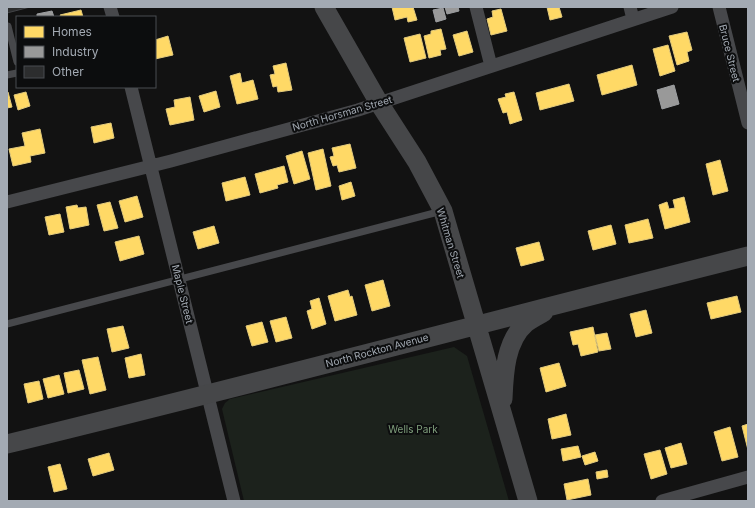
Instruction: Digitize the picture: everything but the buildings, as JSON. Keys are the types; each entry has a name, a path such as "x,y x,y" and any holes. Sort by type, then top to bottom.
{"main road":[{"name":"Whitman Street","path":"324,7 379,103 417,162 443,211 528,501"},
{"name":"North Rockton Avenue","path":"7,444 208,395 475,324 748,256"},
{"path":"503,415 504,376 512,344 517,334 526,323 563,302"}],"street":[{"path":"476,7 491,66"},
{"name":"North Horsman Street","path":"7,202 151,166 379,103 491,66 631,13 672,7"},
{"name":"Bruce Street","path":"719,7 748,123"},
{"name":"Maple Street","path":"131,88 234,501"},
{"path":"662,501 748,477"}],"lane":[{"path":"8,26 16,58"},
{"path":"7,324 443,211"}],"green space":[{"name":"Wells Park","path":"454,347 467,356 509,501 244,501 222,409 225,403 230,399"}]}
